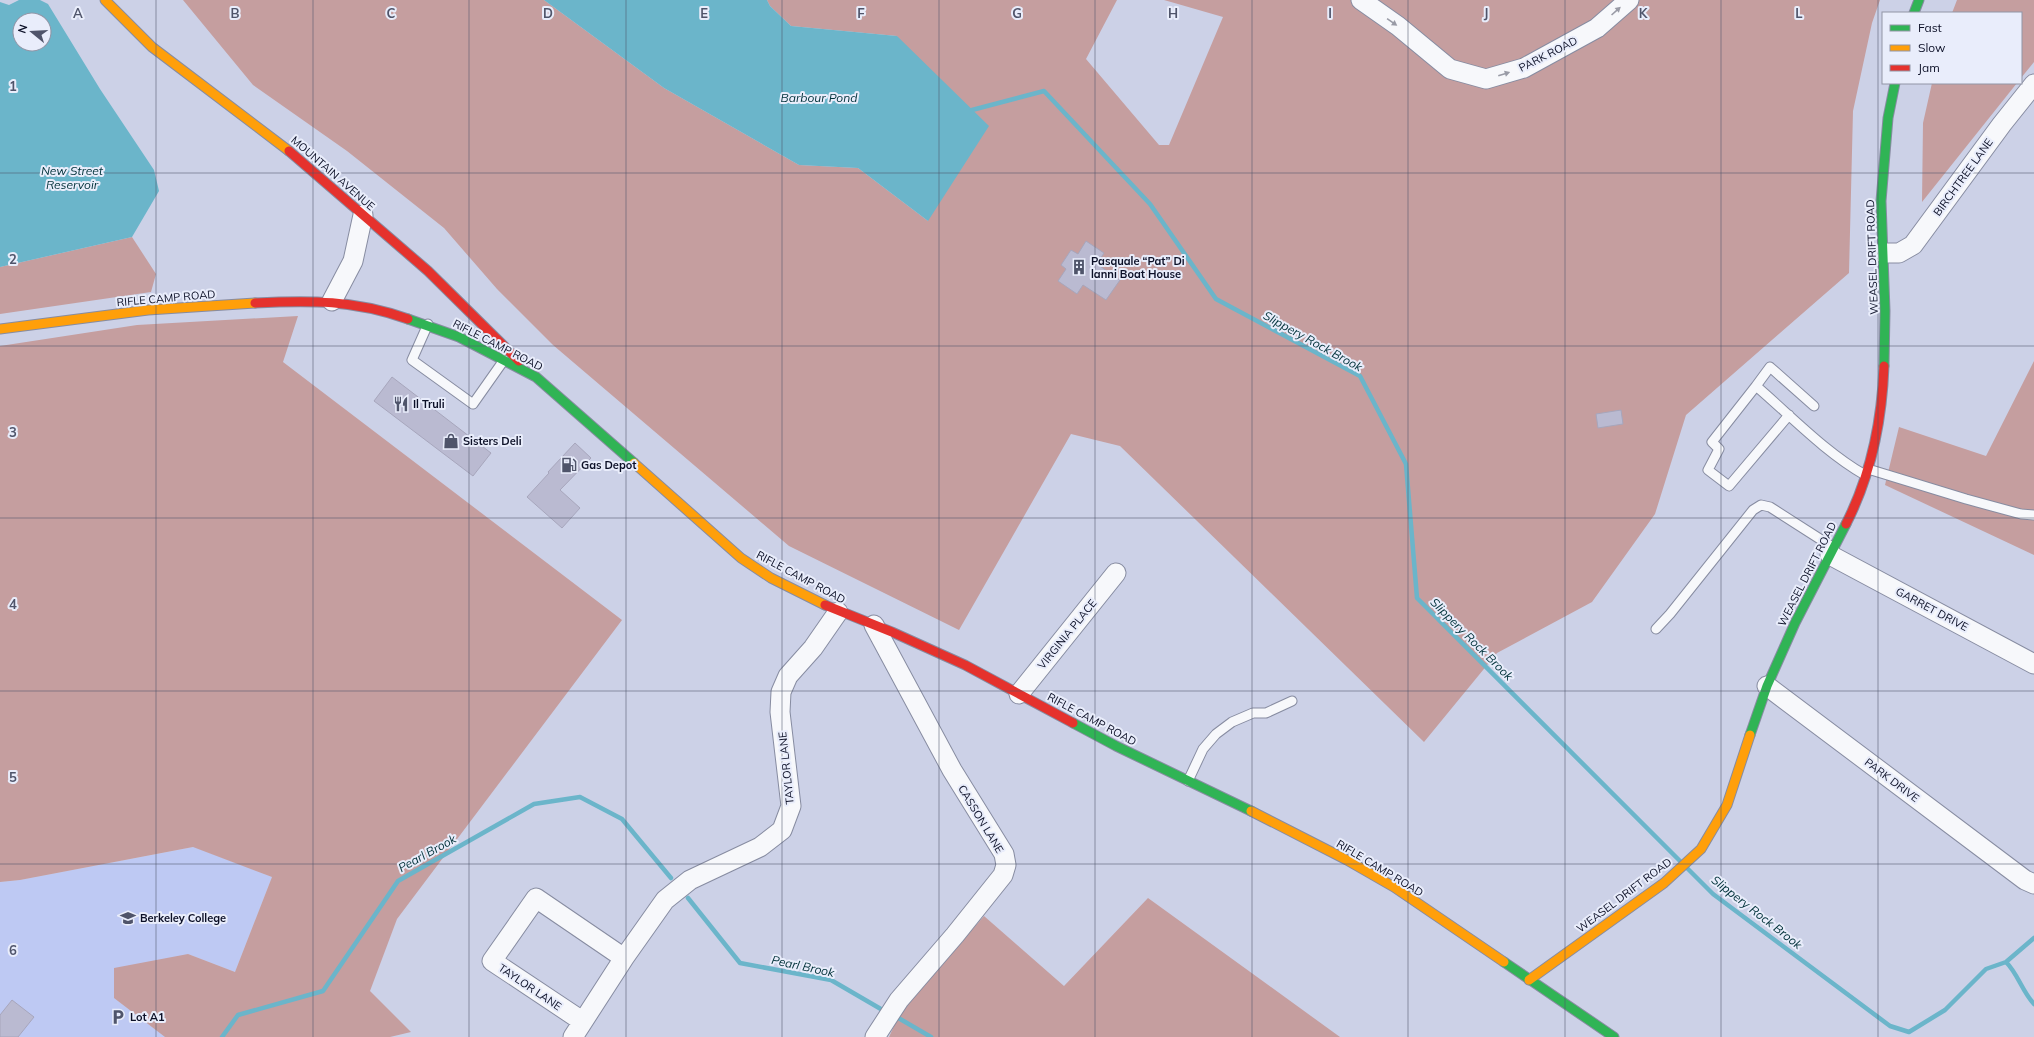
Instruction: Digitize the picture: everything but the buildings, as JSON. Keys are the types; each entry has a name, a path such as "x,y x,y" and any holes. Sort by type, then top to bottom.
{"street":[{"name":"MOUNTAIN AVENUE","path":"105,0 152,47 292,152 428,271 536,377"},
{"name":"PARK ROAD","path":"1361,0 1398,26 1450,69 1486,79 1524,68 1597,28 1629,0"},
{"path":"1914,12 1919,0"},
{"name":"WEASEL DRIFT ROAD","path":"1529,980 1664,883 1700,849 1715,828 1727,805 1767,686 1796,623 1854,508 1866,472 1878,427 1883,387 1886,311 1881,201 1888,118 1895,84"},
{"name":"BIRCHTREE LANE","path":"1883,254 1899,253 1913,246 2002,124 2034,84"},
{"path":"332,302 353,261 363,215"},
{"name":"RIFLE CAMP ROAD","path":"0,329 148,310 304,300 332,302 384,310 428,324 460,337 536,377 741,558 771,578 838,612 874,625 965,665 1116,746 1277,824 1347,860 1394,887 1614,1037"},
{"name":"GARRET DRIVE","path":"1832,551 2034,664"},
{"name":"VIRGINIA PLACE","path":"1018,694 1116,574"},
{"name":"TAYLOR LANE","path":"624,958 536,898 492,961 577,1029 665,900 690,880 760,847 782,830 792,806 780,712 781,692 788,676 813,648 838,612"},
{"name":"CASSON LANE","path":"874,625 952,770 1004,854 1006,865 1003,875 989,894 899,1000 875,1037"},
{"name":"PARK DRIVE","path":"1767,686 2016,873 2034,884"}],"lane":[{"path":"428,324 412,360 473,404 504,360"},
{"path":"1789,415 1728,486 1708,470 1719,449 1712,442 1770,367 1814,406"},
{"path":"1756,386 1844,463 1866,472 2021,514 2034,515"},
{"path":"1656,629 1670,614 1753,510 1761,506 1770,507 1832,551"},
{"path":"1188,781 1203,749 1216,734 1232,722 1253,713 1266,713 1292,701"}],"shaded area":[{"path":"183,0 544,0 664,88 799,165 858,168 928,221 897,36 791,26 770,6 767,0 1117,0 1086,59 1159,145 1169,145 1223,17 1164,0 1880,0 1872,23 1853,111 1849,273 1686,415 1655,514 1592,602 1497,653 1424,742 1120,446 1071,434 959,630 789,546 553,345 497,289 444,228 347,151 253,85"},
{"path":"1957,0 2034,0 2034,62 2022,77 2022,12 1952,12"},
{"path":"1932,84 2016,84 1922,202 1923,123"},
{"path":"132,237 156,274 151,292 0,314 0,267"},
{"path":"298,316 283,362 622,620 397,919 370,991 411,1032 390,1037 165,1037 114,998 114,968 188,954 235,972 272,877 193,847 20,880 0,882 0,346 137,325"},
{"path":"2034,361 2034,555 1885,485 1899,427 1986,456"},
{"name":"Berkeley College","path":"194,847 272,877 235,972 188,954 114,998 165,1037 0,1037 0,882 20,880"},
{"path":"1148,898 1340,1037 889,1037 901,1011 984,916 1064,986"}],"water":[{"name":"New Street Reservoir","path":"19,0 40,0 48,4 100,89 154,170 159,191 132,237 0,267 0,2 9,5"},
{"name":"Barbour Pond","path":"544,0 767,0 770,6 791,26 897,36 989,126 928,221 858,168 799,165 664,88"}],"waterway":[{"name":"Slippery Rock Brook","path":"972,110 1044,91 1150,204 1216,299 1360,376 1406,464 1417,598 1680,861"},
{"name":"Pearl Brook","path":"222,1037 238,1015 323,991 398,881 534,804 580,797 622,819 671,878"},
{"name":"Slippery Rock Brook","path":"1688,869 1713,894 1890,1026 1909,1032 1945,1010 1986,969 2006,962 2034,1004"},
{"name":"Pearl Brook","path":"688,898 740,963 831,980 886,1012"},
{"path":"2006,962 2034,938"},
{"name":"Pearl Brook","path":"895,1016 931,1037"}],"traffic: fast":[{"path":"1914,12 1919,0"},
{"path":"1884,366 1885,311 1881,201 1888,118 1895,84"},
{"path":"408,319 459,337 536,377 634,463"},
{"path":"1750,735 1767,686 1795,623 1846,524"},
{"path":"1073,723 1116,746 1251,811"},
{"path":"1504,962 1614,1037"}],"traffic: slow":[{"path":"105,0 152,47 289,151"},
{"path":"0,329 148,310 255,303"},
{"path":"634,463 741,558 771,578 825,605"},
{"path":"1529,980 1664,883 1701,849 1727,805 1750,735"},
{"path":"1251,811 1347,860 1394,887 1504,962"}],"traffic: jam":[{"path":"289,151 428,271 519,361"},
{"path":"255,303 332,303 369,308 408,319"},
{"path":"1846,524 1862,486 1874,447 1881,407 1884,366"},
{"path":"825,605 892,632 965,665 1073,723"}],"place":[{"name":"Pasquale “Pat” Di lanni Boat House","path":"1079,267"},
{"name":"Il Truli","path":"401,404"},
{"name":"Sisters Deli","path":"451,441"},
{"name":"Gas Depot","path":"569,465"},
{"name":"Berkeley College","path":"128,918"},
{"name":"Lot A1","path":"118,1017"}]}
